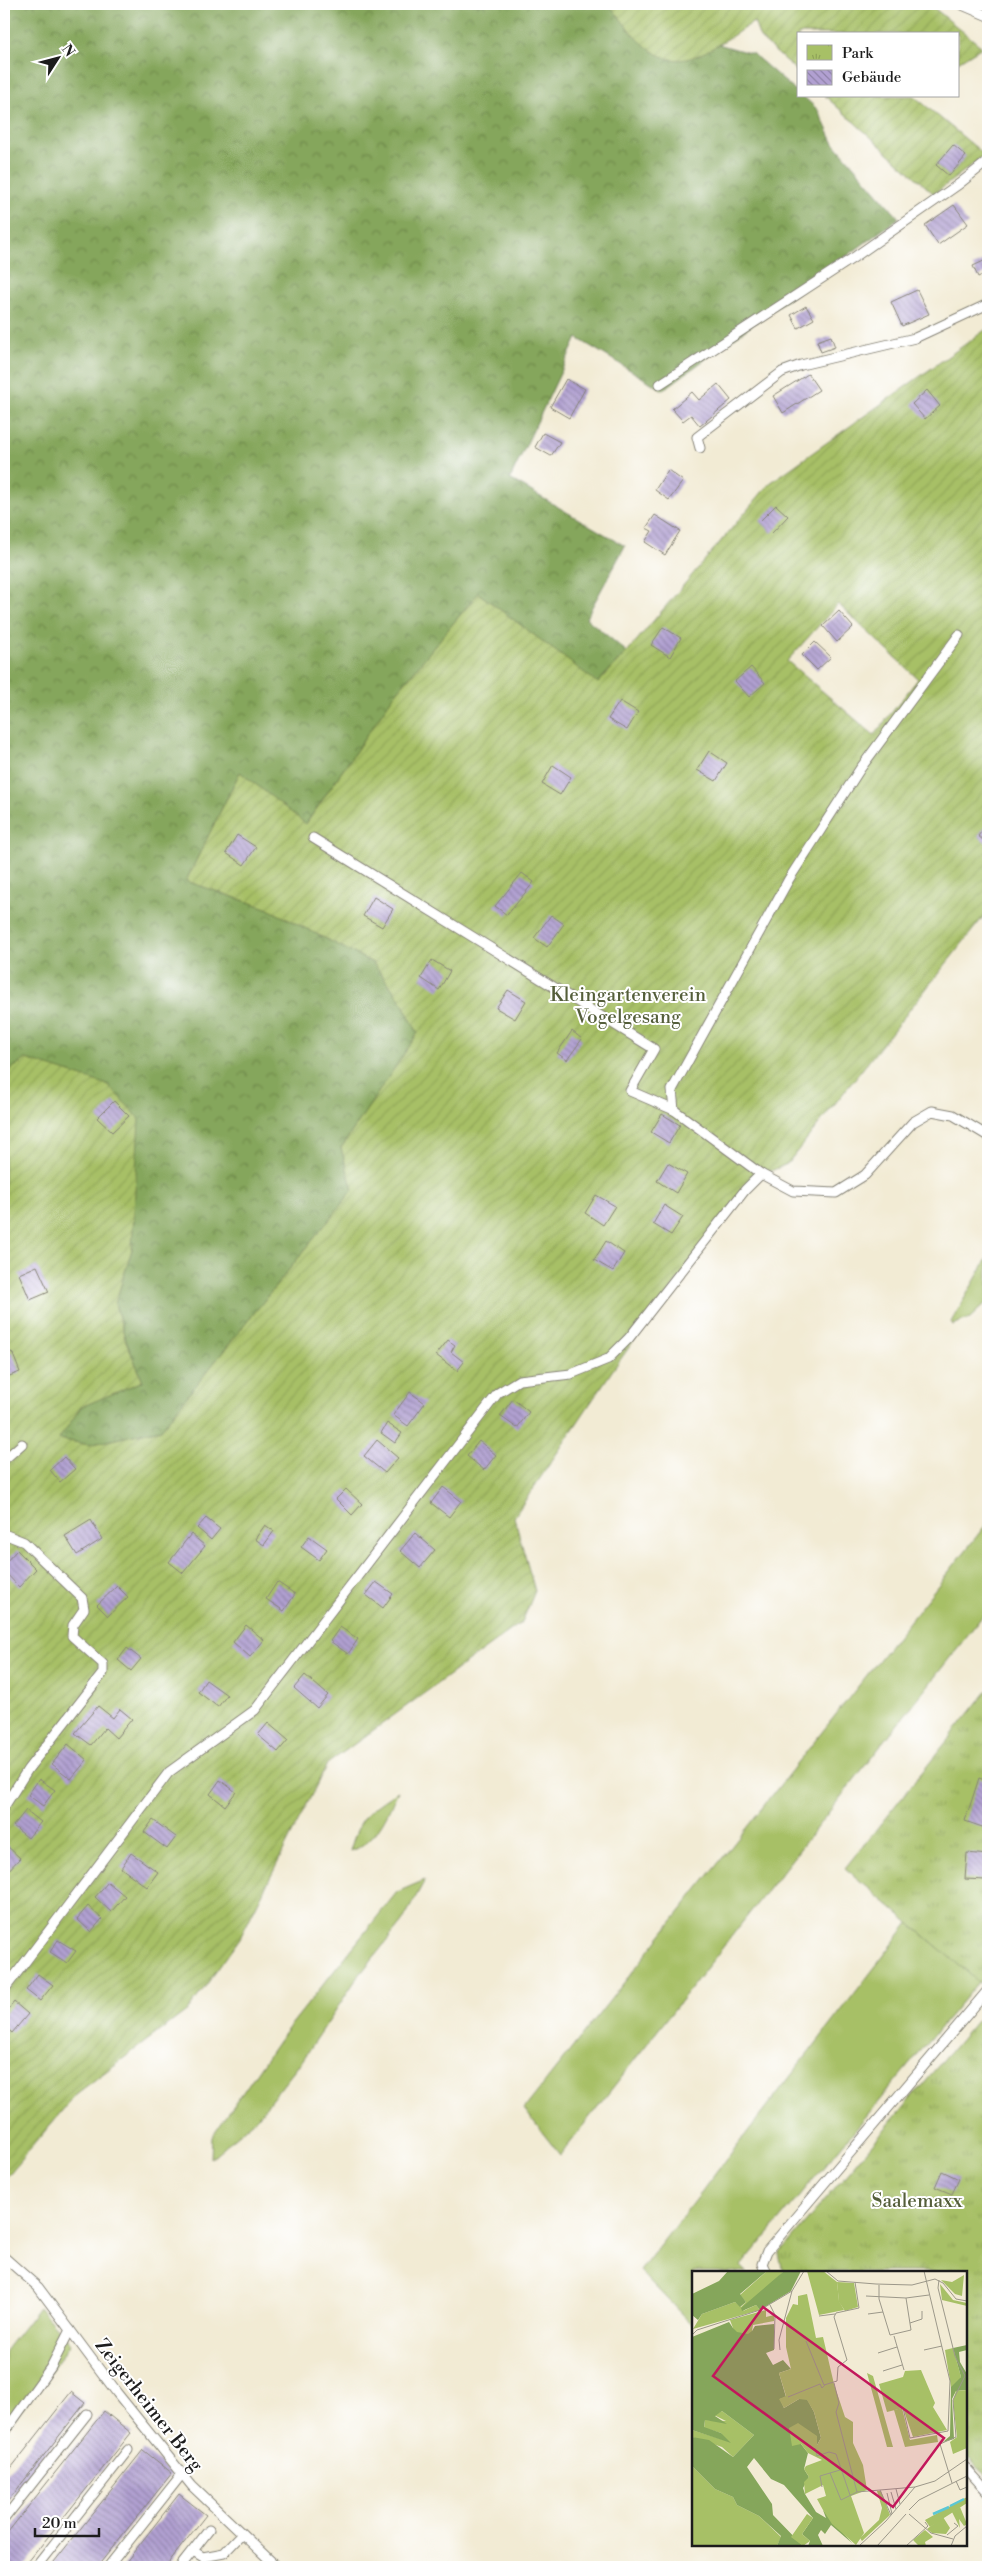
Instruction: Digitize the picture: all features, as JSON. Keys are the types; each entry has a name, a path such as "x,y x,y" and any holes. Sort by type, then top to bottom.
{"lane":[{"path":"960,4 988,16"},
{"path":"660,384 856,256 959,184 988,161"},
{"path":"700,448 697,437 782,372 800,365 914,338 988,304"},
{"path":"674,1110 672,1090 789,879 860,769 959,635"},
{"path":"313,838 654,1049 630,1091 674,1110 762,1174 793,1191 836,1193 865,1175 913,1122 932,1112 952,1114 988,1136"},
{"path":"4,1990 169,1772 255,1710 498,1393 519,1380 571,1374 608,1359 629,1338 745,1190 762,1174"},
{"path":"4,1460 22,1444"},
{"path":"4,1534 24,1542 82,1598 84,1609 73,1625 72,1636 103,1664 104,1673 28,1769 4,1807"},
{"path":"766,2271 762,2264 767,2251 988,1990"},
{"name":"Zeigerheimer Berg","path":"4,2257 38,2287 117,2393 182,2474 276,2567"},
{"path":"4,2433 51,2367 70,2330"},
{"path":"4,2519 87,2414"},
{"path":"36,2567 128,2450"},
{"path":"967,2469 988,2492"},
{"path":"108,2567 182,2474"},
{"path":"180,2567 209,2530"},
{"path":"193,2551 202,2557 224,2553 242,2534"}],"green space":[{"path":"4,4 609,4 633,34 687,59 718,44 753,54 797,92 797,98 805,98 818,110 833,142 899,218 663,390 577,338 510,479 625,546 586,618 627,652 597,683 478,593 393,697 305,825 240,772 186,881 266,908 373,963 400,999 418,1033 341,1148 353,1190 161,1429 89,1445 59,1439 80,1407 143,1381 126,1341 115,1304 132,1249 26,1059 4,1074"},
{"path":"609,4 929,4 982,47 960,61 960,32 797,32 797,71 760,38 754,22 721,43 694,57 674,60 652,51 624,23"},
{"path":"827,98 916,98 985,155 934,194"},
{"name":"Kleingartenverein Vogelgesang","path":"988,328 988,911 787,1164 750,1180 612,1371 514,1517 535,1591 522,1622 327,1764 240,1938 189,2009 76,2094 4,2180 4,1074 26,1059 108,1085 139,1118 132,1249 115,1304 126,1341 143,1381 81,1407 59,1439 89,1445 161,1429 353,1190 341,1148 418,1033 400,999 373,963 266,908 186,881 240,772 306,824 393,697 478,593 598,683 627,652 770,483","holes":["838,604 918,679 874,735 787,661"]},
{"path":"988,1257 988,1301 970,1318 953,1325 951,1322"},
{"path":"988,1522 988,1609 560,2155 524,2109"},
{"path":"988,1690 988,1990 845,1868"},
{"path":"398,1791 380,1827 367,1841 350,1851 358,1829 366,1815"},
{"path":"425,1880 402,1922 357,1978 302,2061 256,2119 211,2158 212,2137 279,2040 397,1892"},
{"path":"909,1923 979,1981 741,2266 746,2271 692,2271 692,2325 640,2271"},
{"name":"Saalemaxx","path":"988,2007 988,2476 967,2456 967,2271 783,2271 779,2254"},
{"path":"39,2307 71,2344 4,2432 4,2352"}],"building":[{"path":"953,145 966,156 949,176 936,165"},
{"path":"954,205 968,224 938,245 925,225"},
{"path":"988,259 988,272 978,277 973,266"},
{"path":"917,290 929,314 902,326 891,302"},
{"path":"806,306 814,319 798,328 791,315"},
{"path":"831,336 835,347 821,352 817,341"},
{"path":"808,374 819,390 783,413 773,396"},
{"path":"566,379 585,389 569,418 550,407"},
{"path":"718,384 731,400 700,426 691,415 683,421 672,409 692,392 699,400"},
{"path":"927,390 940,406 925,419 912,404"},
{"path":"543,433 560,442 551,456 535,447"},
{"path":"668,470 683,481 669,500 655,490"},
{"path":"776,505 788,516 772,533 760,521"},
{"path":"655,515 680,531 665,555 645,542 652,531 646,528"},
{"path":"839,611 853,627 837,642 823,626"},
{"path":"663,627 681,638 670,657 651,645"},
{"path":"815,642 831,657 817,670 802,655"},
{"path":"751,667 765,683 749,697 735,681"},
{"path":"620,701 638,712 627,730 608,719"},
{"path":"709,751 727,763 716,781 697,770"},
{"path":"553,765 571,777 560,795 542,784"},
{"path":"988,823 988,844 978,836"},
{"path":"237,835 256,847 244,865 226,853"},
{"path":"522,873 534,882 507,915 495,906"},
{"path":"374,897 393,909 382,927 363,916"},
{"path":"551,915 564,924 547,947 534,938"},
{"path":"432,960 450,971 439,990 421,978"},
{"path":"508,990 526,1001 515,1019 496,1008"},
{"path":"572,1031 582,1039 567,1060 557,1053"},
{"path":"114,1101 129,1116 112,1132 97,1118"},
{"path":"662,1114 680,1125 669,1143 651,1132"},
{"path":"668,1163 687,1174 676,1193 657,1181"},
{"path":"596,1195 615,1206 603,1225 585,1213"},
{"path":"664,1205 683,1217 671,1235 653,1224"},
{"path":"606,1241 624,1253 613,1271 594,1260"},
{"path":"37,1266 49,1292 30,1300 19,1274"},
{"path":"448,1340 455,1345 451,1352 464,1362 457,1371 436,1355"},
{"path":"12,1352 20,1372 4,1378 4,1355"},
{"path":"410,1392 425,1403 408,1426 393,1415"},
{"path":"513,1399 529,1412 517,1428 500,1416"},
{"path":"387,1423 402,1433 395,1443 381,1433"},
{"path":"377,1440 398,1458 385,1473 364,1456"},
{"path":"479,1441 496,1455 484,1470 467,1456"},
{"path":"64,1457 75,1469 60,1482 50,1470"},
{"path":"443,1487 461,1501 449,1517 431,1503"},
{"path":"346,1489 362,1504 352,1515 336,1499"},
{"path":"206,1518 220,1529 211,1540 197,1528"},
{"path":"91,1520 102,1539 77,1555 65,1536"},
{"path":"265,1525 274,1531 264,1545 255,1539"},
{"path":"415,1533 435,1550 420,1568 400,1551"},
{"path":"191,1534 205,1546 183,1573 169,1562"},
{"path":"309,1536 327,1549 319,1560 301,1547"},
{"path":"17,1550 36,1569 19,1587 4,1571 4,1564"},
{"path":"277,1582 295,1594 284,1611 266,1599"},
{"path":"376,1582 393,1594 383,1608 366,1595"},
{"path":"117,1586 128,1597 108,1616 97,1605"},
{"path":"246,1625 264,1640 250,1657 233,1642"},
{"path":"340,1627 358,1639 348,1654 330,1641"},
{"path":"127,1648 141,1659 131,1671 118,1660"},
{"path":"305,1675 328,1695 317,1708 294,1688"},
{"path":"206,1680 227,1695 218,1707 198,1692"},
{"path":"98,1706 113,1718 120,1709 132,1719 116,1738 105,1728 91,1745 75,1733"},
{"path":"268,1723 288,1740 278,1752 258,1735"},
{"path":"68,1744 87,1760 71,1779 52,1764"},
{"path":"979,1778 988,1781 988,1829 965,1821"},
{"path":"39,1779 55,1790 43,1806 28,1795"},
{"path":"220,1780 236,1792 225,1806 210,1794"},
{"path":"26,1810 41,1822 28,1838 13,1826"},
{"path":"153,1820 176,1837 167,1849 144,1832"},
{"path":"4,1843 20,1858 5,1874 4,1872"},
{"path":"131,1853 158,1872 147,1887 121,1868"},
{"path":"967,1853 988,1855 986,1880 965,1879"},
{"path":"108,1882 125,1896 111,1912 95,1897"},
{"path":"88,1906 102,1919 91,1932 77,1919"},
{"path":"58,1940 76,1951 67,1963 50,1952"},
{"path":"38,1974 53,1985 40,2001 26,1990"},
{"path":"14,2002 28,2014 12,2033 4,2026 4,2015"},
{"path":"942,2171 959,2179 952,2194 935,2187"},
{"path":"71,2392 85,2403 4,2506 4,2477"},
{"path":"104,2411 131,2433 24,2567 4,2567 4,2537"},
{"path":"143,2450 172,2473 97,2567 50,2567"},
{"path":"179,2494 206,2515 165,2567 122,2567"}]}
